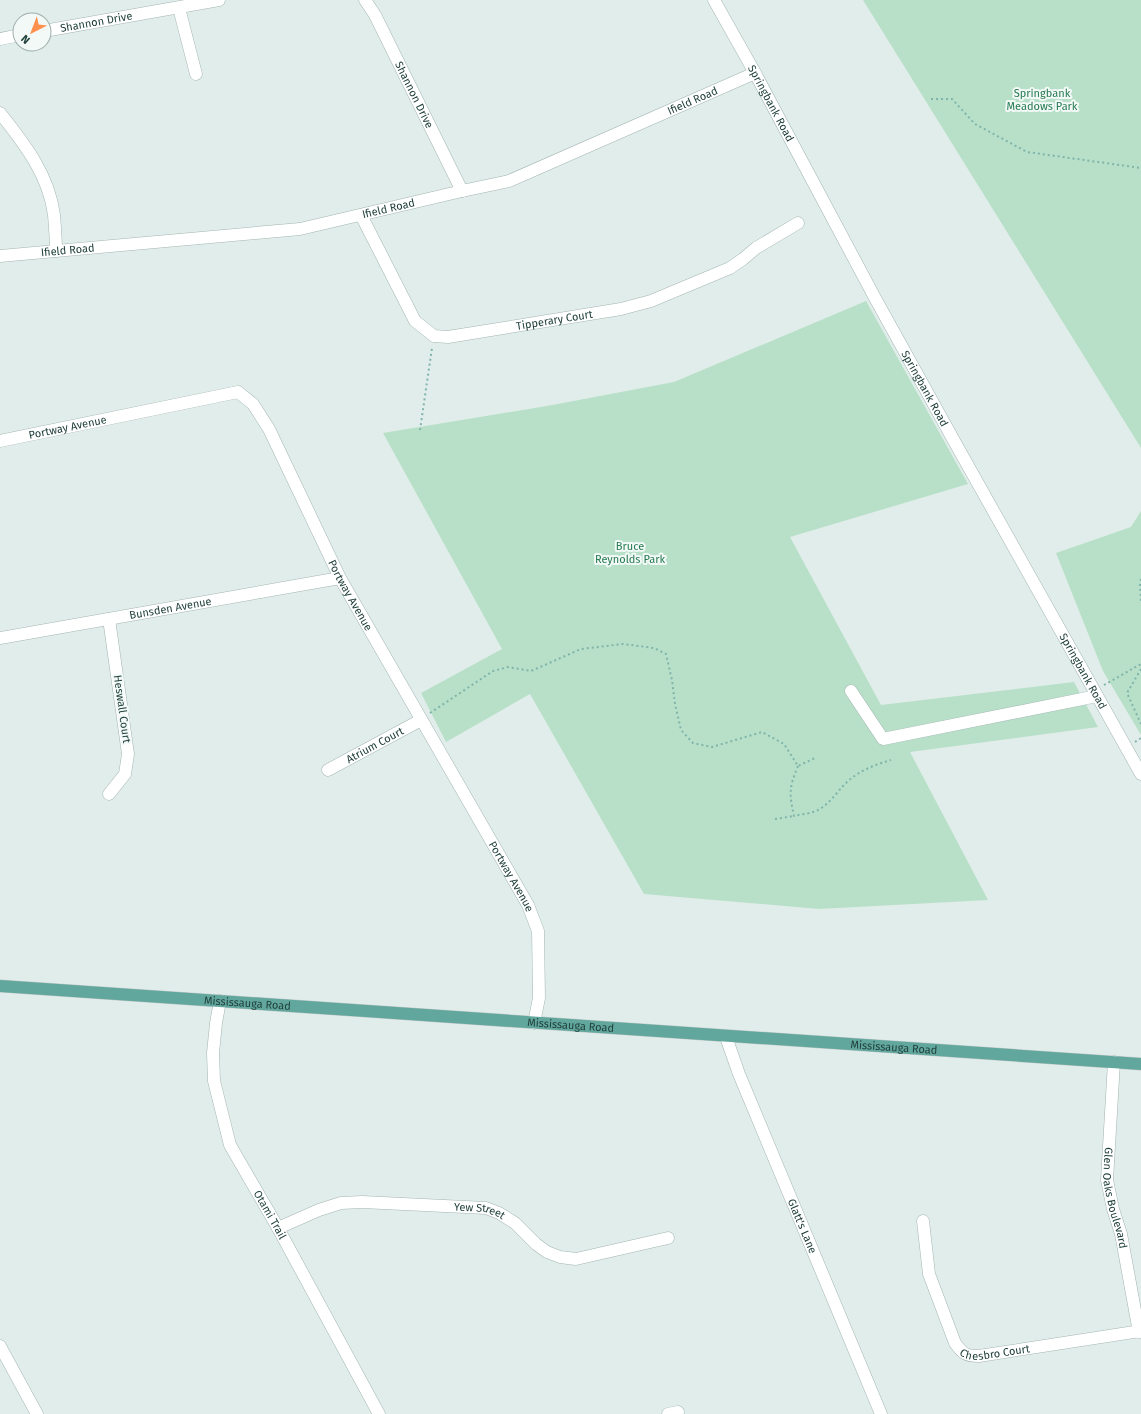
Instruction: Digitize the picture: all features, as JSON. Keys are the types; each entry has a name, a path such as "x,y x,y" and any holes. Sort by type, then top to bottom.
{"main road":[{"name":"Mississauga Road","path":"0,986 726,1037 1141,1064"}],"street":[{"name":"Shannon Drive","path":"52,30 219,0"},
{"name":"Shannon Drive","path":"365,0 375,16 462,191"},
{"name":"Springbank Road","path":"714,0 755,73 882,311 1141,774"},
{"path":"179,8 196,74"},
{"path":"0,39 12,37"},
{"name":"Ifield Road","path":"0,256 300,229 509,181 755,73"},
{"path":"0,113 22,141 38,165 54,213 56,251"},
{"path":"361,215 415,321 434,336"},
{"name":"Tipperary Court","path":"434,336 448,337 621,309 652,301 730,268 756,248 798,223"},
{"name":"Portway Avenue","path":"0,441 238,392 253,404 269,429 340,578 528,905 538,931 539,998 534,1023"},
{"name":"Bunsden Avenue","path":"0,638 340,578"},
{"name":"Heswall Court","path":"109,619 128,754 125,774 109,794"},
{"path":"851,692 883,739 1096,693"},
{"name":"Atrium Court","path":"328,770 421,720"},
{"name":"Otami Trail","path":"220,1001 213,1053 214,1082 230,1145 278,1228 379,1414"},
{"name":"Glatt's Lane","path":"726,1037 742,1082 881,1414"},
{"name":"Glen Oaks Boulevard","path":"1114,1062 1107,1180 1113,1209 1121,1234 1140,1331"},
{"name":"Yew Street","path":"278,1228 319,1210 341,1203 362,1202 486,1208 499,1213 515,1223 536,1244 547,1252 560,1257 576,1259 668,1238"},
{"name":"Chesbro Court","path":"923,1221 929,1274 955,1343 961,1351 969,1356 979,1356 1140,1331"},
{"path":"0,1346 37,1414"}],"path":[{"path":"931,99 952,99 976,124 1027,152 1141,168"},
{"path":"420,430 434,336"},
{"path":"1141,579 1141,602"},
{"path":"421,720 494,671 508,667 531,671 581,649 623,644 654,648 666,654 681,730 693,743 712,747 762,732 784,744 798,766"},
{"path":"1096,693 1141,664"},
{"path":"1141,668 1127,692 1141,724"},
{"path":"794,816 790,795 791,781 798,766 815,758"},
{"path":"776,819 816,811 830,802 846,783 857,774 873,765 892,760"}],"green space":[{"name":"Springbank Meadows Park","path":"863,0 1141,0 1141,448"},
{"name":"Bruce Reynolds Park","path":"866,301 968,484 790,537 881,705 1074,682 1098,727 910,752 988,900 819,909 644,894 530,694 446,742 421,693 502,649 383,433 547,406 674,382"},
{"path":"1141,511 1141,735 1103,671 1056,553 1131,527"}]}
